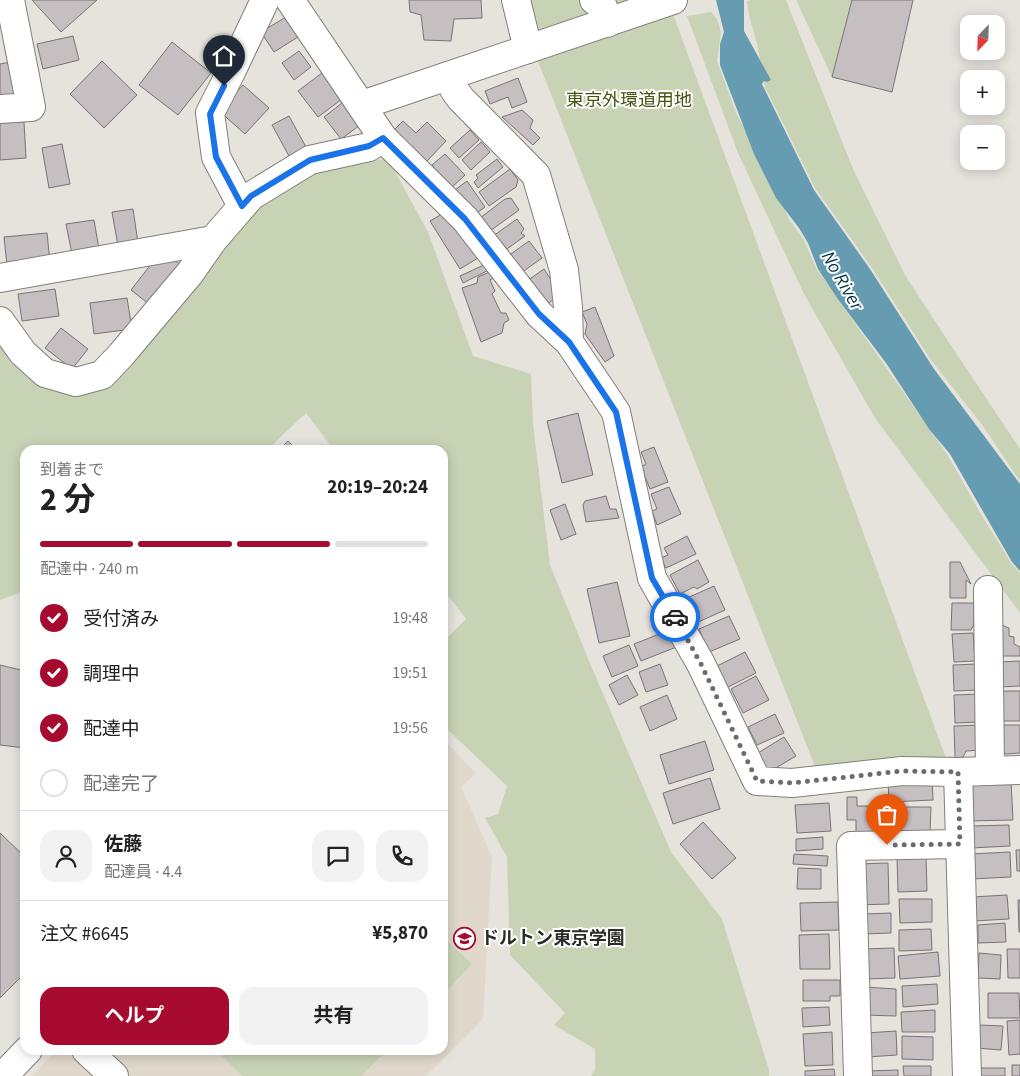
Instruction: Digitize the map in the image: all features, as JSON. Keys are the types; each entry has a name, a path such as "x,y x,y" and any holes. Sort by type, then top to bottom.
{"street":[{"path":"0,109 31,107 10,0"},
{"path":"242,206 216,157 210,114 232,72 265,0"},
{"path":"290,0 383,138 465,219 539,314 569,342 616,412 652,578 701,664 757,781 792,783 902,771 1020,770"},
{"path":"516,0 528,49"},
{"path":"362,105 528,49 600,11 673,0"},
{"path":"448,76 455,91 462,99 536,175 564,270 569,342"},
{"path":"0,321 23,353 46,373 76,382 102,375 122,355 190,273 213,240 251,196 310,160 369,146 383,138"},
{"path":"0,278 213,240"},
{"path":"988,590 990,771"},
{"path":"958,772 967,1076"},
{"path":"858,1076 850,846 960,844"},
{"path":"3,1076 23,1055"},
{"path":"91,1055 114,1076"}],"shaded area":[{"name":"ドルトン東京学園","path":"448,744 476,773 461,787 492,857 483,1019 448,1054"},
{"name":"ドルトン東京学園","path":"52,1055 447,1055 426,1076 32,1076"}],"green space":[{"path":"523,0 658,0 527,36"},
{"path":"786,0 853,169 905,275 1020,449 1020,481 983,426 931,360 872,268 815,188 765,87 758,48 749,15 747,1"},
{"path":"796,0 852,0 832,77"},
{"path":"711,12 717,19 721,32 717,61 737,115 790,221 804,240 816,268 947,454 982,516 1011,563 1020,573 1020,613 875,418 804,294 738,153 687,16"},
{"name":"東京外環道用地","path":"673,14 947,761 816,769 534,51"},
{"path":"388,159 428,232 473,356 531,374 533,424 550,565 671,852 722,919 769,1070 769,1076 591,1076 595,1070 595,1049 554,1025 565,1013 510,955 507,857 485,818 498,814 507,786 448,730 448,637 466,619 448,596 448,445 330,445 306,413 272,445 20,445 20,593 0,600 0,335 79,388 267,195 328,164"},
{"path":"448,942 472,964 448,989"},
{"path":"221,1055 382,1055 361,1076 242,1076"}],"water":[{"name":"No River","path":"716,0 744,0 744,31 771,80 764,81 762,84 814,190 870,269 934,369 1020,484 1020,571 1012,562 950,454 929,429 886,363 837,298 818,269 808,243 799,228 776,198 754,154 720,65 720,44 724,32"}],"building":[{"path":"32,0 97,0 61,32"},
{"path":"409,0 481,0 482,18 454,19 451,41 424,40 421,15 410,12"},
{"path":"852,0 913,0 892,92 832,77"},
{"path":"286,17 298,37 274,52 261,32"},
{"path":"73,36 79,60 43,69 37,44"},
{"path":"172,42 211,73 178,115 139,85"},
{"path":"299,51 311,67 294,80 282,63"},
{"path":"16,61 21,94 0,97 0,64"},
{"path":"102,61 137,95 104,128 70,94"},
{"path":"322,73 342,99 318,117 298,91"},
{"path":"518,78 527,102 512,108 508,97 490,104 485,91"},
{"path":"243,85 269,108 245,134 219,111"},
{"path":"342,103 360,125 341,139 324,117"},
{"path":"522,110 533,120 530,128 540,138 533,145 502,117"},
{"path":"289,116 306,147 289,156 272,125"},
{"path":"403,121 416,133 427,122 446,141 426,162 394,130"},
{"path":"24,122 26,158 0,160 0,123"},
{"path":"470,130 479,140 459,158 450,148"},
{"path":"481,142 490,152 471,170 462,160"},
{"path":"62,144 70,184 49,188 42,148"},
{"path":"445,154 465,175 450,189 432,165"},
{"path":"497,159 503,167 478,188 474,182 478,178 476,175"},
{"path":"510,169 518,180 516,187 489,206 479,192"},
{"path":"467,181 485,207 474,215 455,190"},
{"path":"511,198 519,210 490,231 480,218 505,199"},
{"path":"133,209 138,243 118,246 112,212"},
{"path":"449,210 478,258 460,269 430,221"},
{"path":"517,219 524,229 521,233 525,236 504,251 493,236"},
{"path":"94,220 99,249 72,254 66,224"},
{"path":"47,233 50,262 7,266 4,237"},
{"path":"529,241 542,258 521,273 508,256"},
{"path":"162,250 186,269 155,309 131,290"},
{"path":"486,264 489,270 463,283 460,276"},
{"path":"544,269 553,283 557,297 542,308 527,281"},
{"path":"492,271 495,277 490,280 495,291 492,294 501,313 506,313 509,320 504,323 502,333 481,342 462,288 477,283 478,277"},
{"path":"55,289 59,316 22,321 18,294"},
{"path":"127,298 132,329 94,334 90,303"},
{"path":"595,307 614,356 605,362 585,334 587,324 582,312"},
{"path":"61,328 88,349 72,369 45,348"},
{"path":"578,413 593,475 562,483 547,421"},
{"path":"288,441 292,445 284,445"},
{"path":"654,447 668,482 650,489 641,467 646,464 641,452"},
{"path":"669,487 681,514 657,525 652,511 657,509 651,494"},
{"path":"606,496 610,509 616,509 619,518 586,522 583,505 585,501"},
{"path":"565,504 576,534 561,540 550,510"},
{"path":"687,536 696,554 666,568 661,558 668,555 664,548"},
{"path":"698,560 709,582 697,589 694,587 680,594 670,575"},
{"path":"950,562 960,562 971,584 966,580 966,598 950,598"},
{"path":"617,582 630,636 599,643 587,589"},
{"path":"714,586 725,610 696,623 685,599"},
{"path":"952,603 974,603 974,624 971,630 951,630"},
{"path":"729,616 740,639 709,652 699,629"},
{"path":"997,623 1009,628 1009,636 1014,637 1014,644 1020,647 1020,656 997,656"},
{"path":"672,629 679,646 641,661 634,644"},
{"path":"973,633 975,661 954,662 952,634"},
{"path":"629,645 638,666 612,677 603,656"},
{"path":"745,652 756,673 726,688 715,667"},
{"path":"1020,661 1020,686 999,687 998,662"},
{"path":"660,664 668,685 646,692 639,672"},
{"path":"977,664 978,690 954,691 953,665"},
{"path":"0,665 20,670 20,747 0,745"},
{"path":"627,675 638,695 619,705 609,685"},
{"path":"756,676 769,700 743,713 731,689"},
{"path":"997,691 1020,691 1020,721 998,721"},
{"path":"980,694 981,722 955,723 954,695"},
{"path":"667,695 677,719 650,731 640,707"},
{"path":"775,714 784,733 757,745 748,727"},
{"path":"981,725 982,750 966,751 963,757 955,758 954,726"},
{"path":"1000,725 1020,725 1020,753 1006,754 1000,749"},
{"path":"784,737 796,756 769,772 758,753"},
{"path":"705,741 714,770 669,784 660,755"},
{"path":"932,777 933,800 889,802 888,779"},
{"path":"710,778 720,809 673,824 663,793"},
{"path":"1011,781 1013,820 968,821 966,783"},
{"path":"847,797 857,797 857,806 892,806 892,832 856,832 856,820 847,820"},
{"path":"829,803 831,831 797,833 795,805"},
{"path":"897,807 931,807 930,833 897,833"},
{"path":"703,822 736,858 712,879 680,844"},
{"path":"1009,825 1010,846 971,848 970,826"},
{"path":"0,833 20,852 20,978 0,998"},
{"path":"823,837 823,849 796,851 796,839"},
{"path":"1016,850 1020,850 1020,871 1017,871"},
{"path":"1010,852 1011,877 971,879 970,854"},
{"path":"794,854 828,856 827,866 793,864"},
{"path":"926,857 927,891 898,892 897,858"},
{"path":"888,863 889,904 857,905 856,864"},
{"path":"798,868 821,869 821,889 797,889"},
{"path":"1007,895 1009,919 974,921 972,897"},
{"path":"899,899 932,899 932,922 900,923"},
{"path":"1018,900 1020,900 1020,932 1019,932"},
{"path":"838,902 839,930 801,931 800,903"},
{"path":"891,913 891,933 864,934 863,914"},
{"path":"1005,923 1006,942 978,943 978,925"},
{"path":"931,929 932,950 899,951 899,930"},
{"path":"829,934 830,969 800,969 799,935"},
{"path":"894,948 895,978 864,979 863,949"},
{"path":"1007,949 1020,949 1020,978 1008,978"},
{"path":"938,952 940,976 900,979 898,956"},
{"path":"979,953 1001,955 1000,979 978,978"},
{"path":"803,980 840,980 840,996 830,996 830,1001 803,1001"},
{"path":"937,984 938,1004 903,1007 902,986"},
{"path":"864,987 896,989 896,1016 863,1015"},
{"path":"988,993 1019,993 1020,1018 988,1018"},
{"path":"829,1007 830,1025 803,1027 802,1008"},
{"path":"935,1010 935,1032 902,1032 901,1012"},
{"path":"1020,1020 1020,1054 1009,1055 1007,1021"},
{"path":"978,1025 1003,1026 1001,1050 976,1048"},
{"path":"896,1031 897,1055 868,1057 866,1033"},
{"path":"832,1032 833,1065 805,1066 803,1034"},
{"path":"902,1036 933,1037 933,1060 902,1059"},
{"path":"1012,1065 1020,1065 1020,1076 1012,1076"},
{"path":"903,1066 931,1066 931,1076 904,1076"},
{"path":"973,1068 1005,1068 1005,1076 973,1076"},
{"path":"834,1069 835,1076 805,1076 805,1071"},
{"path":"898,1070 898,1076 867,1076 867,1071"}],"way so far":[{"path":"675,617 701,664 757,781 792,783 902,771 958,772 960,844 887,845"}],"place":[{"name":"ドルトン東京学園","path":"465,938"}],"route":[{"path":"224,86 210,114 216,157 242,206 251,196 310,160 369,146 383,138 465,219 539,314 569,342 616,412 652,578 675,617"}]}
